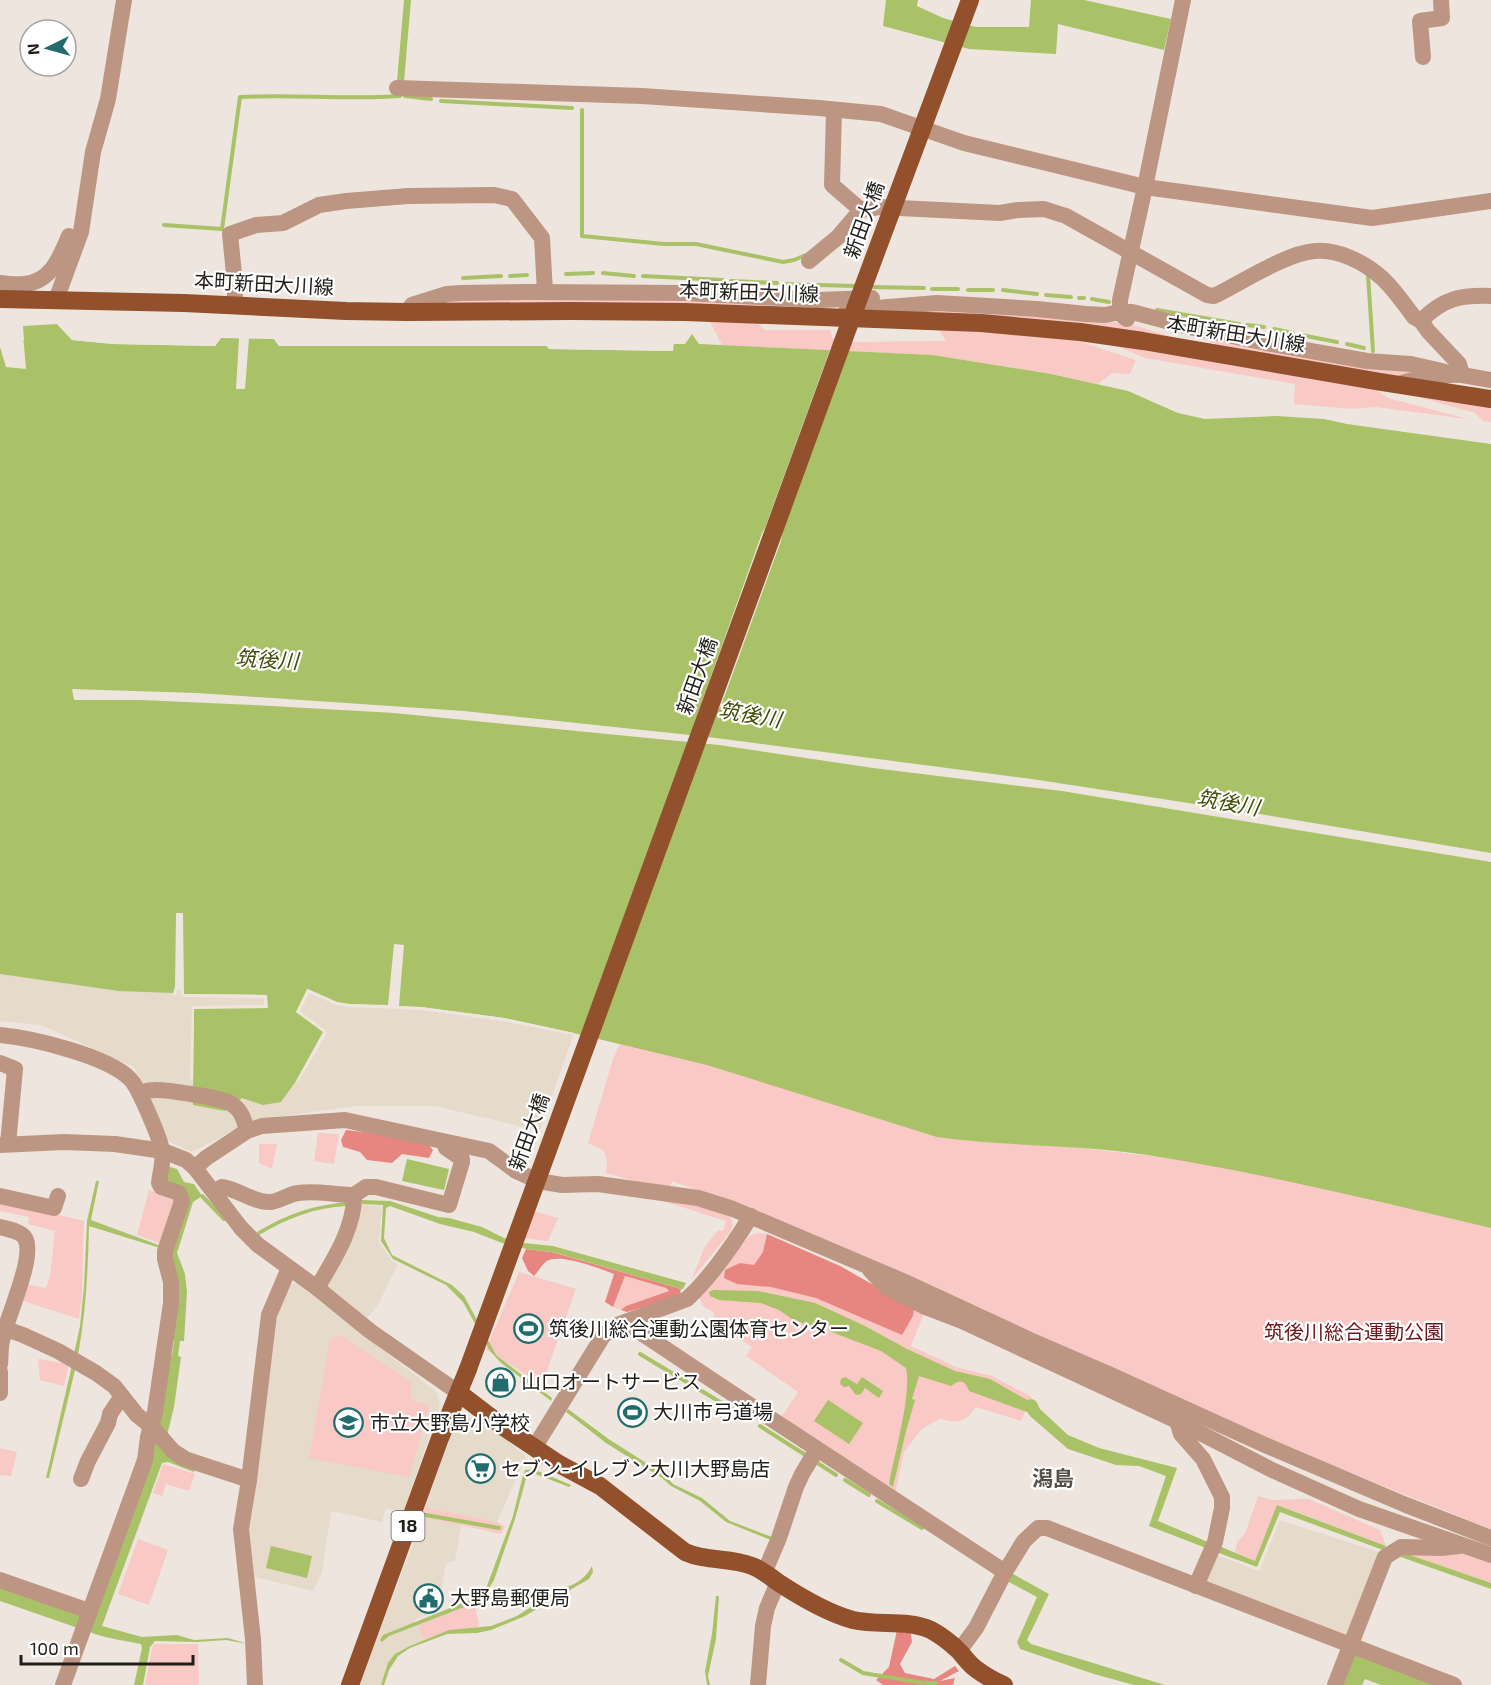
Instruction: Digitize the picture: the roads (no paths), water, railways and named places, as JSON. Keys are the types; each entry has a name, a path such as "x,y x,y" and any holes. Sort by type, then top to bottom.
{"main road":[{"name":"新田大橋","path":"459,1393 969,0"},
{"name":"本町新田大川線","path":"0,299 407,312 571,310 685,312 981,323 1080,332 1491,399"},
{"path":"459,1393 534,1448 600,1486 685,1552 709,1560 738,1561 771,1577 815,1604 842,1616 856,1620 915,1625 929,1629 960,1651 975,1668 1004,1685"},
{"name":"18","path":"350,1685 440,1438 459,1393"}],"street":[{"path":"56,300 81,232 93,152 108,99 124,0"},
{"path":"1183,0 1120,300 1120,312 1123,317 1137,323 1192,338 1204,345 1210,352"},
{"path":"1423,57 1420,21 1442,18 1441,0"},
{"path":"397,88 642,96 881,114 964,143 1145,187 1372,219 1491,201"},
{"path":"834,110 832,184 861,210"},
{"path":"235,305 230,234 256,225 283,223 319,205 408,195 494,195 512,199 542,238 545,292"},
{"path":"809,261 838,237 861,210 879,207 1000,213 1044,209 1066,216 1207,295 1214,296 1281,261 1317,251 1337,253 1362,264 1383,278 1414,317 1421,321 1459,364 1456,375"},
{"path":"0,283 23,285 37,282 48,275 57,263 75,221 82,221"},
{"path":"407,312 412,305 447,294 460,293 686,293 818,300 916,296 929,298 937,303"},
{"path":"1421,321 1433,308 1447,301 1491,296"},
{"path":"834,317 864,309 937,303 1105,315 1132,312 1189,327 1277,345 1367,361 1411,364 1456,375 1491,380"},
{"path":"1399,384 1410,379 1456,375"},
{"path":"1,1036 35,1040 82,1054 115,1066 131,1079 140,1093 163,1151 159,1183 161,1187 179,1193 182,1201 165,1251 171,1282 171,1304 155,1412 145,1460 63,1685"},
{"path":"0,1064 15,1069 4,1145 64,1142 105,1144 163,1151 186,1160 195,1168 225,1209 258,1245 317,1288 370,1331 459,1393"},
{"path":"140,1093 168,1090 226,1102 240,1111 247,1131"},
{"path":"195,1168 247,1131 262,1126 345,1120 489,1151 516,1172 538,1181 562,1185 598,1184 698,1198 734,1209 866,1265 1265,1445 1491,1539"},
{"path":"214,1192 222,1187 231,1188 258,1200 272,1202 295,1193 322,1191 337,1195 354,1195 366,1187 376,1187 449,1204 462,1159 446,1148 444,1142"},
{"path":"317,1288 346,1233 354,1195"},
{"path":"0,1196 54,1208 58,1196"},
{"path":"534,1448 603,1336 617,1325 687,1299 736,1240 751,1216"},
{"path":"0,1227 22,1234 26,1240 27,1250 22,1281 3,1329 0,1364"},
{"path":"866,1265 886,1287 1177,1421 1272,1470 1351,1505 1491,1555"},
{"path":"255,1685 253,1639 241,1529 269,1315 289,1268"},
{"path":"625,1322 1005,1572"},
{"path":"3,1329 23,1335 58,1351 96,1373 114,1386 137,1415 185,1459 249,1480"},
{"path":"0,1372 0,1393"},
{"path":"81,1479 108,1423 110,1414 122,1396"},
{"path":"1177,1421 1181,1434 1203,1459 1222,1497 1215,1542 1196,1586"},
{"path":"758,1685 763,1626 779,1538 796,1487 817,1449"},
{"path":"1351,1505 1406,1504"},
{"path":"960,1651 976,1628 1024,1541 1038,1528 1047,1528 1454,1685"},
{"path":"1335,1685 1385,1557 1401,1547 1466,1546 1491,1539"},
{"path":"0,1580 86,1620"}],"water":[{"path":"404,0 411,0 404,82 397,81"},
{"path":"886,0 918,0 917,6 943,18 976,27 1029,27 1031,0 1084,0 1171,19 1164,50 1058,24 1056,54 969,49 883,26"},
{"name":"筑後川","path":"57,324 72,340 113,344 215,346 221,338 274,339 279,346 547,346 549,349 673,351 673,344 685,344 692,334 699,344 933,355 1051,374 1128,391 1178,413 1205,419 1277,416 1324,419 1491,444 1491,1228 1277,1179 1190,1162 1121,1151 937,1137 707,1065 574,1033 504,1018 421,1007 349,1004 337,1002 308,989 296,1012 324,1032 281,1102 263,1105 242,1098 225,1111 193,1105 194,1008 267,1008 267,995 184,994 183,988 175,987 173,993 119,991 0,974 0,340 24,340 23,326"},
{"path":"407,1159 449,1169 444,1190 402,1181"},
{"path":"167,1166 177,1169 184,1182 194,1184 202,1196 193,1202 177,1253 185,1274 187,1292 184,1341 180,1341 178,1356 181,1357 174,1407 164,1448 195,1469 194,1472 168,1462 162,1463 102,1626 142,1637 177,1635 194,1640 228,1638 248,1644 226,1640 155,1641 150,1647 143,1685 134,1685 141,1644 98,1635 0,1601 0,1587 91,1620 169,1355 172,1355 174,1341 171,1339 171,1258 185,1201 167,1184"},
{"path":"96,1181 99,1181 91,1220 161,1246 160,1248 89,1226 86,1291 78,1355 74,1354 80,1326 84,1287 87,1221"},
{"path":"361,1200 390,1201 438,1217 482,1227 504,1238 553,1246 686,1283 681,1289 553,1252 502,1243 390,1206 386,1208 384,1238 392,1255 452,1285 464,1296 496,1355 552,1398 551,1401 500,1362 490,1351 463,1302 446,1285 393,1259 381,1241 383,1205 362,1204"},
{"path":"347,1202 347,1206 312,1212 291,1219 259,1235 257,1232 300,1211"},
{"path":"714,1290 758,1291 815,1303 955,1371 990,1379 1027,1400 1036,1401 1040,1409 1068,1435 1099,1448 1177,1468 1158,1521 1208,1542 1206,1548 1149,1526 1166,1476 1139,1466 1116,1465 1068,1449 1027,1412 969,1391 962,1382 951,1386 919,1376 893,1487 889,1484 905,1409 906,1368 881,1351 829,1331 826,1320 815,1322 813,1327 761,1303 719,1300 710,1296 709,1292"},
{"path":"72,1365 76,1366 49,1478 46,1478"},
{"path":"845,1377 857,1384 862,1377 883,1391 879,1398 865,1388 861,1394 856,1395 849,1386 844,1387 840,1384 841,1379"},
{"path":"828,1400 863,1423 849,1444 814,1421"},
{"path":"568,1409 610,1440 665,1475 673,1484 702,1498 730,1521 772,1537 771,1540 726,1522 700,1501 671,1486 606,1443 566,1412"},
{"path":"533,1469 571,1485 569,1487 533,1473 527,1475 494,1580 486,1593 472,1604 389,1636 382,1642 380,1640 383,1635 475,1598 487,1586 513,1516 523,1475 525,1470"},
{"path":"1277,1505 1386,1546 1383,1550 1280,1512 1257,1567 1216,1552 1219,1546 1255,1561"},
{"path":"271,1546 312,1556 307,1578 266,1568"},
{"path":"1404,1553 1491,1583 1491,1589 1398,1556"},
{"path":"592,1566 593,1572 589,1579 523,1617 491,1630 447,1634 410,1648 398,1656 389,1670 384,1685 381,1685 388,1663 395,1654 449,1630 491,1626 517,1616 561,1588 580,1581"},
{"path":"1011,1573 1049,1594 1027,1640 1031,1644 1165,1685 1134,1685 1020,1649 1017,1642 1037,1597 1009,1582"},
{"path":"716,1596 719,1596 716,1639 708,1676 710,1685 707,1685 705,1671"},
{"path":"1354,1653 1438,1685 1381,1685 1365,1679 1362,1685 1343,1685"}],"waterway":[{"path":"164,225 222,229 240,97 400,96"},
{"path":"405,96 431,99"},
{"path":"441,101 572,108"},
{"path":"582,110 582,236 664,244 696,244 783,262 806,255"},
{"path":"566,274 593,273"},
{"path":"603,273 634,276"},
{"path":"510,276 527,275"},
{"path":"1368,275 1373,351"},
{"path":"463,278 501,276"},
{"path":"643,276 723,280"},
{"path":"731,281 777,283"},
{"path":"785,284 809,285"},
{"path":"818,285 857,286"},
{"path":"868,287 924,288"},
{"path":"932,289 958,289"},
{"path":"968,290 993,290"},
{"path":"1003,290 1037,294"},
{"path":"1046,295 1071,297"},
{"path":"1079,298 1084,298"},
{"path":"1092,299 1109,302"},
{"path":"1157,310 1239,324"},
{"path":"1247,325 1264,327"},
{"path":"1274,329 1293,333"},
{"path":"1301,335 1337,342"},
{"path":"1347,344 1364,348"},
{"path":"202,1196 224,1219"},
{"path":"640,1354 750,1420"},
{"path":"760,1426 807,1456"},
{"path":"816,1462 836,1475"},
{"path":"845,1480 869,1495"},
{"path":"877,1501 922,1528"},
{"path":"426,1515 499,1528"},
{"path":"841,1660 863,1673 936,1683"}],"place":[{"name":"筑後川総合運動公園体育センター","path":"528,1329"},
{"name":"山口オートサービス","path":"500,1382"},
{"name":"大川市弓道場","path":"632,1412"},
{"name":"市立大野島小学校","path":"349,1423"},
{"name":"セブン-イレブン大川大野島店","path":"480,1469"},
{"name":"大野島郵便局","path":"429,1598"}],"district":[{"name":"潟島","path":"1053,1479"}],"park label":[{"name":"筑後川総合運動公園","path":"1354,1332"}]}
